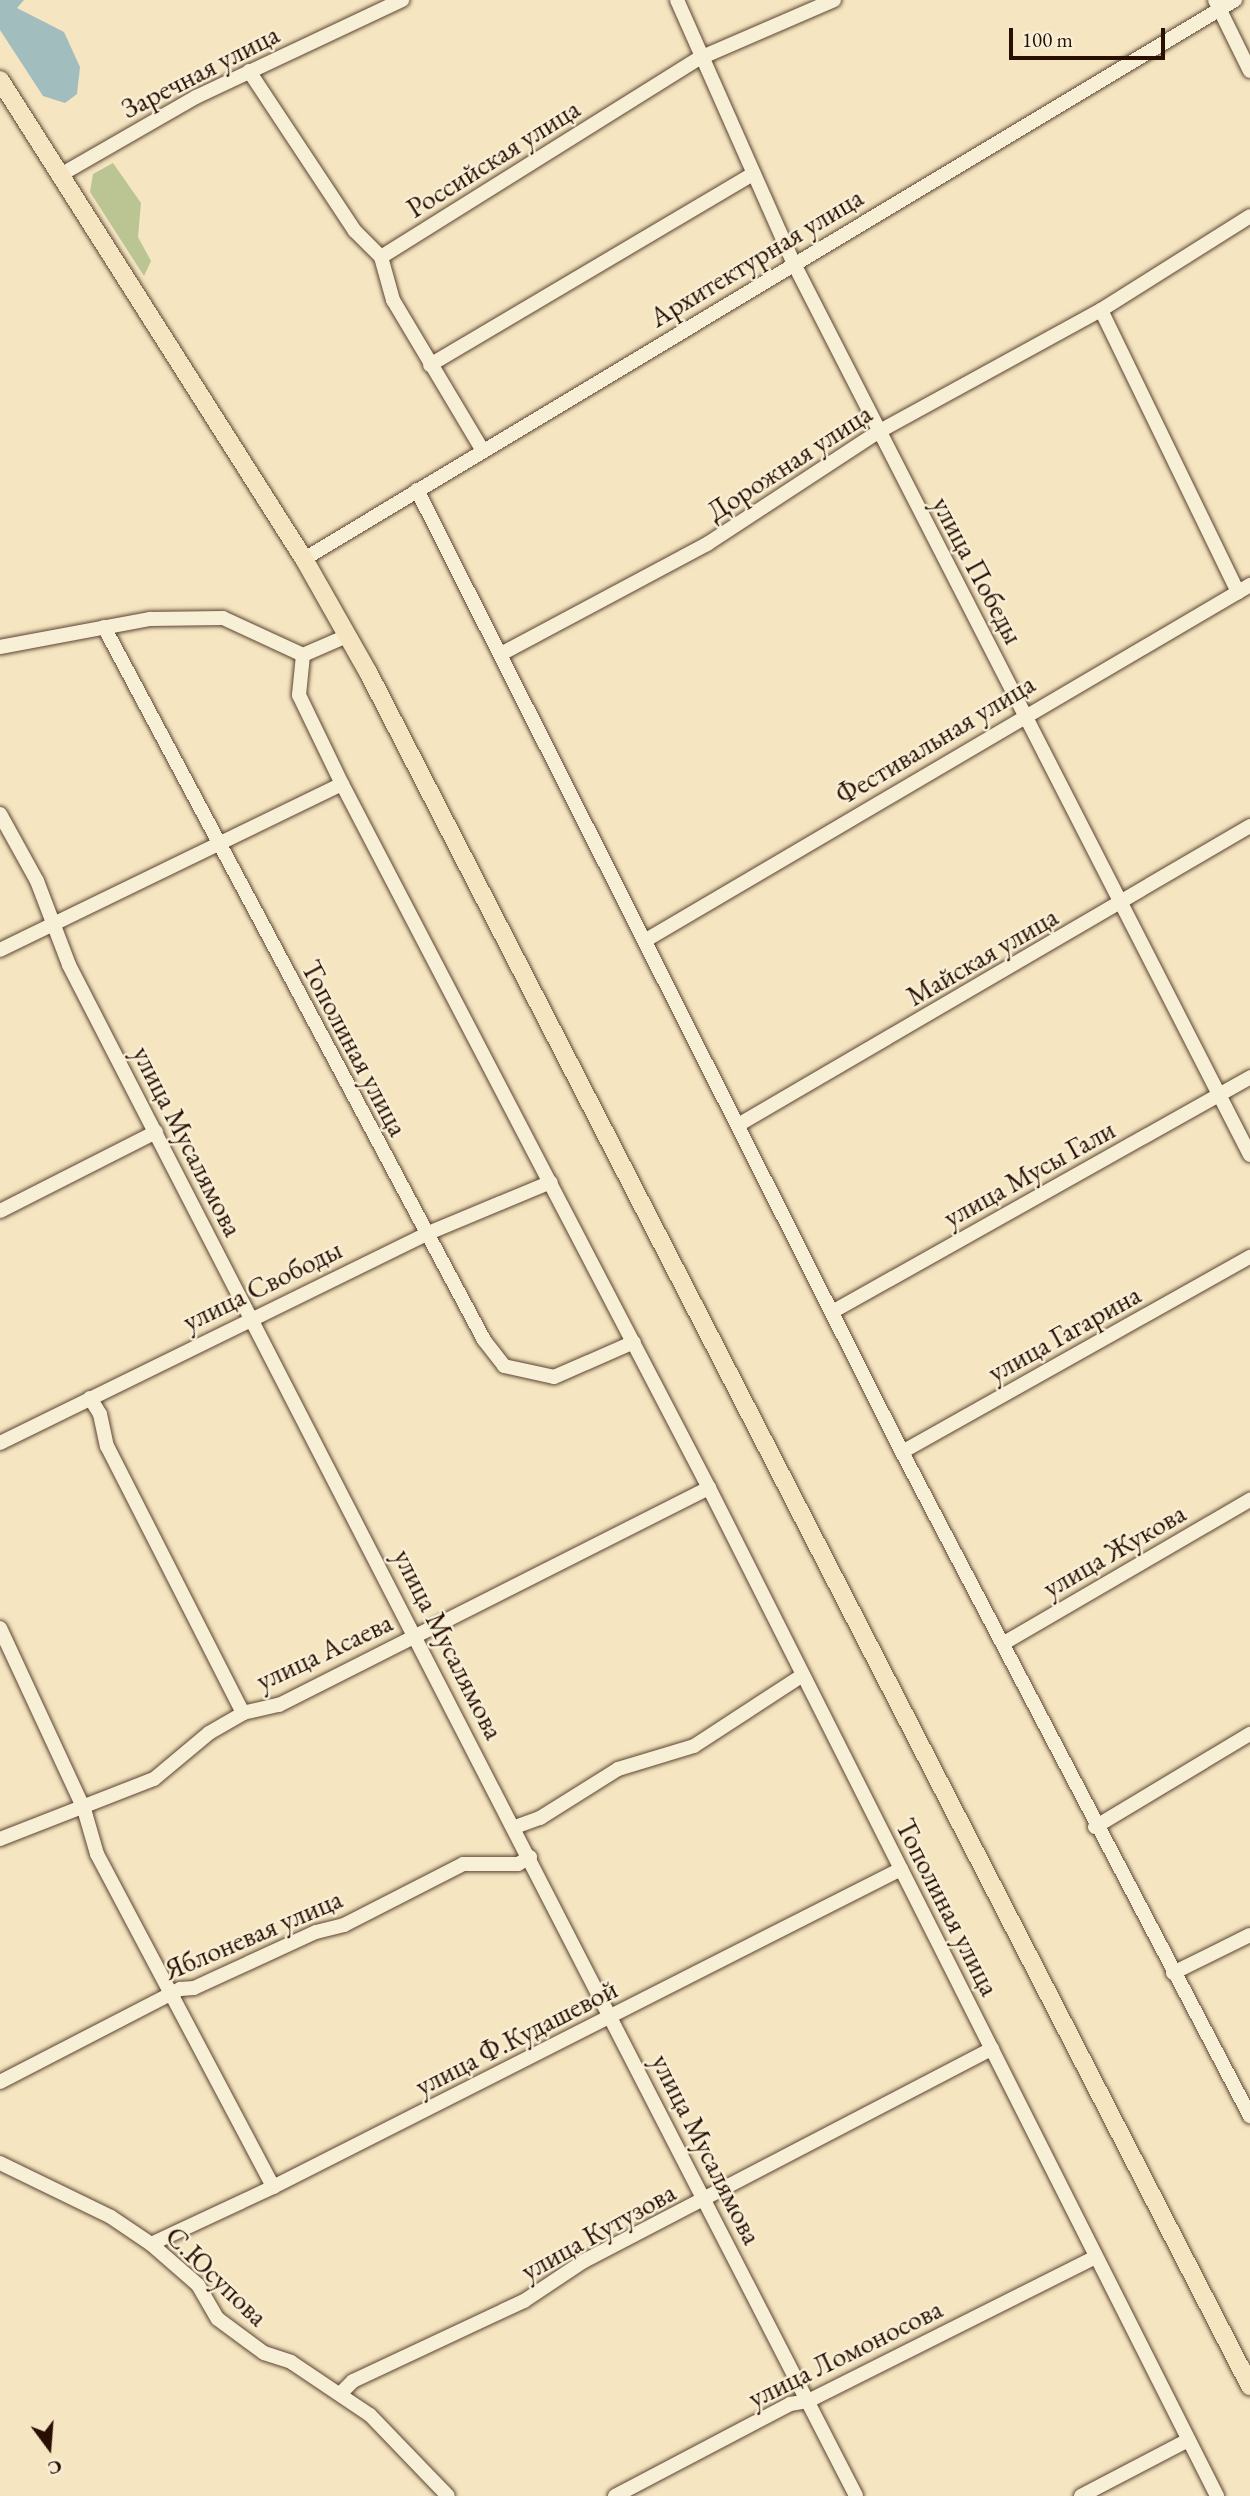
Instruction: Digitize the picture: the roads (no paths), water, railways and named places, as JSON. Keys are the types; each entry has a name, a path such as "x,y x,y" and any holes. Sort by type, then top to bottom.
{"main road":[{"path":"0,80 304,559 347,636 1250,2386"}],"street":[{"name":"Заречная улица","path":"62,174 249,71 402,0"},
{"name":"улица Победы","path":"677,0 700,58 793,262 1250,1155"},
{"name":"Российская улица","path":"381,257 700,58 834,0"},
{"name":"Архитектурная улица","path":"304,559 1217,4 1235,0"},
{"path":"1217,4 1250,71"},
{"path":"249,71 355,231 381,257 393,300 482,451"},
{"path":"430,365 753,174"},
{"name":"Дорожная улица","path":"502,654 707,544 878,432 1101,310 1250,216"},
{"path":"1101,310 1244,588"},
{"path":"417,490 902,1452 1004,1643 1095,1827 1250,2116"},
{"name":"Фестивальная улица","path":"646,940 1025,714 1244,588"},
{"path":"0,647 150,619 223,618 303,655 347,636"},
{"name":"Тополиная улица","path":"104,627 484,1340 504,1366 554,1377 634,1342"},
{"name":"Тополиная улица","path":"303,655 299,695 342,784 709,1488 1217,2496"},
{"path":"0,950 342,784"},
{"name":"улица Мусалямова","path":"0,814 37,881 53,926 156,1132 417,1634 856,2496"},
{"name":"Майская улица","path":"737,1125 1250,826"},
{"name":"улица Мусы Гали","path":"832,1312 1250,1077"},
{"path":"0,1211 156,1132"},
{"name":"улица Свободы","path":"0,1443 252,1316 502,1198 551,1182"},
{"name":"улица Гагарина","path":"902,1452 1250,1257"},
{"path":"90,1398 100,1414 107,1446 243,1713"},
{"name":"улица Асаева","path":"0,1839 84,1809 155,1779 209,1733 243,1713 279,1705 709,1488"},
{"name":"улица Жукова","path":"1004,1643 1250,1500"},
{"path":"0,1628 5,1652 84,1809 97,1854 273,2187"},
{"path":"515,1827 540,1818 618,1769 694,1746 803,1675"},
{"path":"1095,1827 1250,1734"},
{"name":"Яблоневая улица","path":"0,2082 171,1993 344,1924 463,1864 518,1864 530,1857"},
{"name":"улица Ф.Кудашевой","path":"150,2244 273,2187 901,1869"},
{"path":"1173,1973 1250,1935"},
{"name":"улица Кутузова","path":"340,2394 353,2381 524,2301 552,2278 992,2049"},
{"name":"С.Юсупова","path":"0,2164 111,2217 150,2244 198,2285 218,2319 264,2353 291,2362 340,2394 404,2447 420,2471 448,2496"},
{"name":"улица Ломоносова","path":"615,2496 790,2404 808,2401 1096,2257"},
{"path":"1081,2496 1188,2440"}],"water":[{"path":"0,0 24,0 17,8 64,32 80,67 77,94 65,103 43,96 0,30"}]}
